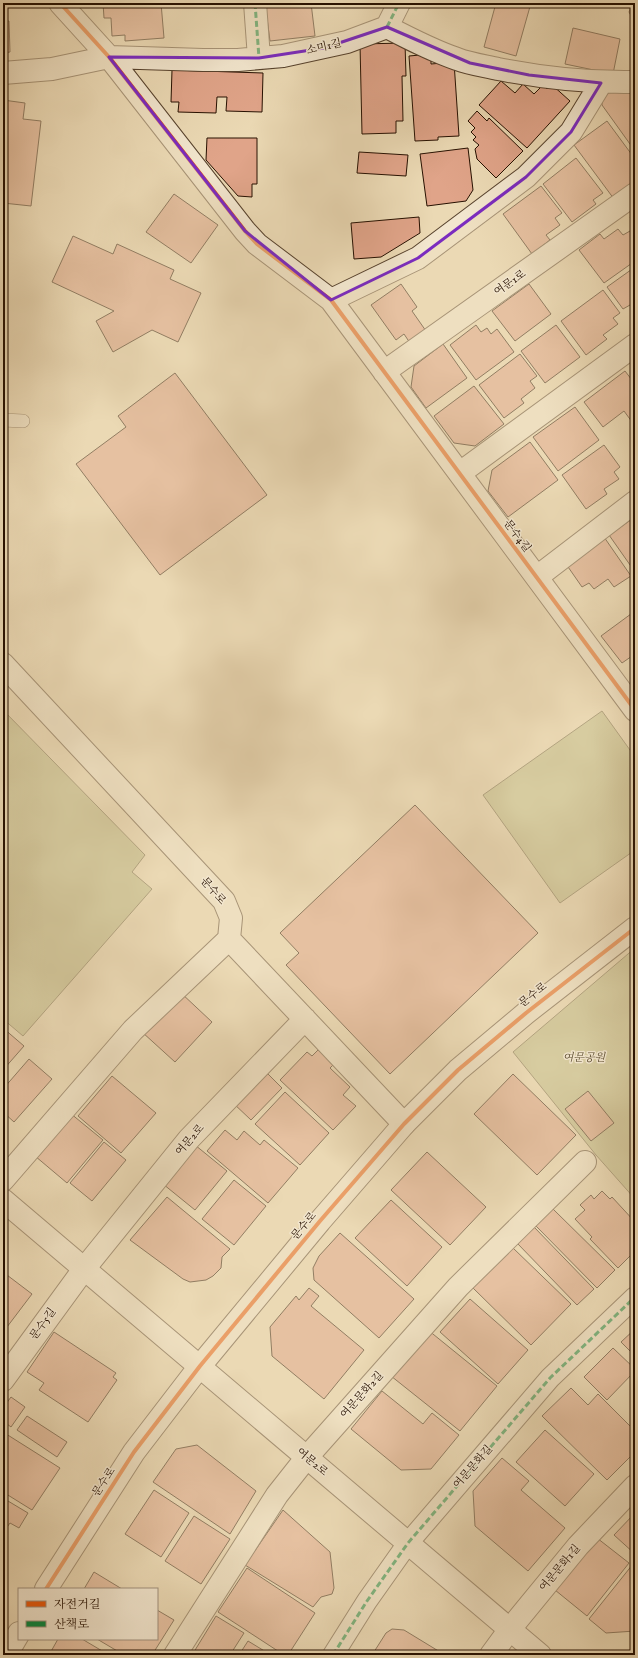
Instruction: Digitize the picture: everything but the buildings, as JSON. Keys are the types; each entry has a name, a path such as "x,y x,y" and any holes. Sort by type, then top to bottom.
{"street":[{"name":"문수4길","path":"60,3 108,57 245,231 257,244 331,300 635,710"},
{"path":"255,3 259,58"},
{"path":"399,3 387,27 414,41 457,59 529,75 601,83 635,82"},
{"name":"소미1길","path":"3,73 52,69 108,57 203,60 283,56 347,42 387,27"},
{"path":"331,300 418,258 526,177 571,132 601,83"},
{"name":"여문1로","path":"384,372 635,194"},
{"path":"460,473 635,344"},
{"path":"536,577 635,502"},
{"name":"문수로","path":"3,664 224,901 231,918 229,939"},
{"name":"문수로","path":"47,1588 134,1452 200,1366 306,1238 404,1124 458,1070 526,1013 635,928"},
{"path":"3,1180 133,1030 229,939 404,1124"},
{"name":"여문2로","path":"84,1269 189,1139 305,1019"},
{"name":"여문문화2길","path":"175,1655 277,1495 307,1457 458,1287 585,1162"},
{"name":"여문2로","path":"3,1200 540,1655"},
{"name":"문수5길","path":"3,1380 84,1269"},
{"name":"여문문화길","path":"333,1655 367,1601 408,1543 550,1378 635,1297"},
{"name":"여문문화1길","path":"491,1655 510,1629 578,1546 635,1486"},
{"path":"6,1655 18,1635"}],"lane":[{"path":"3,420 23,421"}],"highlighted area":[{"path":"387,27 470,63 529,75 601,83 571,132 526,177 418,258 331,300 245,231 109,57 259,58 324,48"}],"green space":[{"path":"3,710 145,855 132,872 152,889 23,1036 3,1019"},
{"path":"602,711 635,757 635,850 560,903 483,795"},
{"name":"여문공원","path":"635,948 635,1199 596,1155 513,1052"}],"marked path":[{"path":"255,3 259,58"},
{"path":"387,27 399,3"},
{"path":"333,1655 367,1601 408,1543 550,1378 635,1297"}],"cycle path":[{"path":"60,3 109,57 245,231 257,244 331,300 635,710"},
{"path":"47,1588 134,1452 200,1366 320,1221 404,1124 458,1070 526,1013 635,928"}]}
